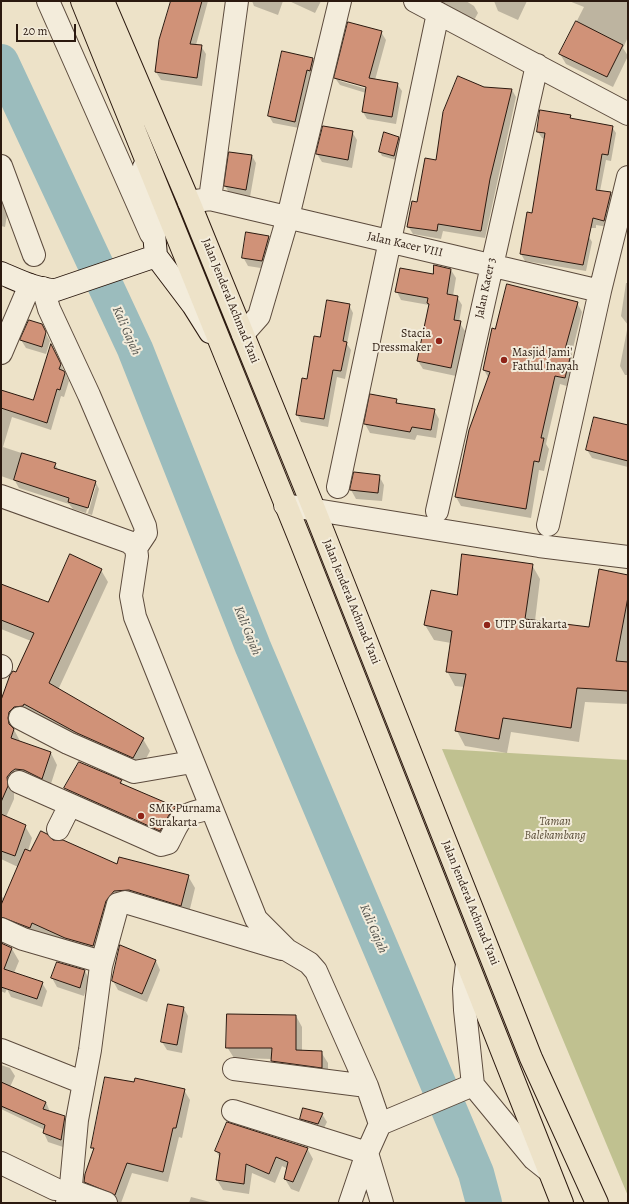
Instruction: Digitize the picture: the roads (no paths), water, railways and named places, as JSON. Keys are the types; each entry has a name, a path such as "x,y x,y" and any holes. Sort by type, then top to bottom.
{"main road":[{"name":"Jalan Jenderal Achmad Yani","path":"91,6 200,201 243,334 314,509 531,1058 597,1203"},
{"name":"Jalan Jenderal Achmad Yani","path":"91,6 139,141 226,356 562,1203"},
{"path":"458,942 482,933"}],"street":[{"path":"48,1 155,247 226,356"},
{"path":"200,201 237,1"},
{"path":"243,334 259,316 288,217 340,1"},
{"path":"415,1 628,114"},
{"path":"59,24 91,6"},
{"path":"338,487 438,13"},
{"name":"Jalan Kacer 3","path":"437,511 537,65"},
{"path":"139,141 150,201 155,247"},
{"path":"1,166 34,255"},
{"path":"548,525 600,291 628,177"},
{"name":"Jalan Kacer VIII","path":"200,201 288,217 600,291"},
{"path":"1,273 43,288 123,267 155,247"},
{"path":"1,353 43,288"},
{"path":"43,288 49,309 89,395 146,526 146,533 136,548 137,556 131,596 132,606 210,808 256,919 287,950"},
{"path":"1,496 128,542 136,548"},
{"path":"285,505 539,546 628,557"},
{"path":"20,718 68,743 134,772 192,762"},
{"path":"19,782 161,845 168,843 180,818 185,814 210,808"},
{"path":"58,829 70,805"},
{"path":"64,1194 84,1083 102,962 115,909 118,904 125,902 287,950 309,963 316,971 367,1086 388,1120"},
{"path":"1,929 23,938 102,962"},
{"path":"467,963 464,989 466,1087 529,1154 549,1171"},
{"path":"1,1050 84,1083"},
{"path":"234,1069 367,1086"},
{"path":"350,1203 367,1153 388,1120 466,1087"},
{"path":"233,1111 367,1153"},
{"path":"367,1153 382,1203"},
{"path":"1,1163 64,1194 106,1203"}],"waterway":[{"name":"Kali Gajah","path":"1,62 135,349 253,647 476,1173 484,1203"}],"place":[{"name":"Stacia Dressmaker","path":"439,341"},
{"name":"Masjid Jami' Fathul Inayah","path":"504,360"},
{"name":"UTP Surakarta","path":"487,625"},
{"name":"SMK Purnama Surakarta","path":"141,816"}],"park label":[{"name":"Taman Balekambang","path":"555,829"}]}
